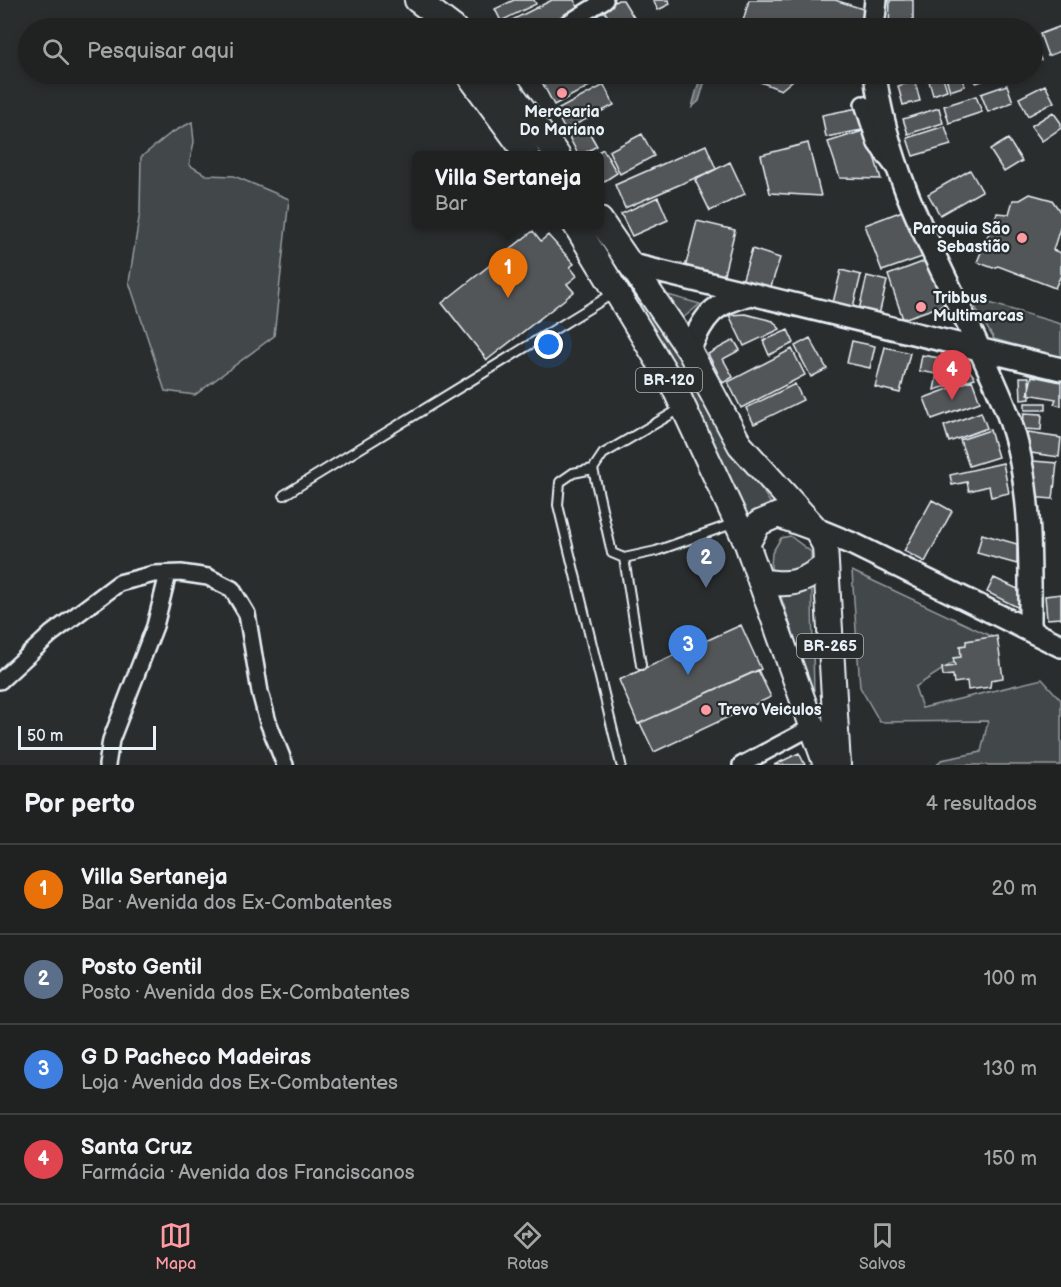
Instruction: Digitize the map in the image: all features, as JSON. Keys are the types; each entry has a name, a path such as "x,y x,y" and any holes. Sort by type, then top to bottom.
{"main road":[{"path":"405,0 432,18"},
{"path":"417,0 436,18"},
{"path":"874,18 876,0"},
{"path":"475,84 524,151"},
{"path":"504,84 554,151"},
{"path":"876,84 898,173 1008,414 1021,468 1030,533 1030,629"},
{"name":"BR-120","path":"604,226 689,350 740,445 816,529"},
{"name":"BR-120","path":"577,229 674,387 747,544"},
{"path":"586,229 608,253 628,264 1061,369"},
{"name":"BR-120","path":"689,350 702,323 714,308 752,294"},
{"name":"BR-120","path":"747,544 759,523 778,515 816,529 1030,629 1061,646"},
{"name":"BR-265","path":"816,529 825,546 838,765"},
{"name":"BR-265","path":"747,544 826,765"},
{"path":"760,581 784,585 805,580 825,566"}],"street":[{"path":"441,0 444,18"},
{"path":"576,18 605,0"},
{"path":"863,104 876,144 898,173"},
{"path":"0,681 51,634 119,583 153,574 168,573 208,577 232,589 247,614 260,692 268,722 285,765"},
{"path":"107,765 111,740 155,626 168,573"},
{"path":"741,765 812,727"}],"lane":[{"path":"284,495 615,292"},
{"path":"683,408 622,441 603,454 593,469 606,538 612,553 624,558 656,551 737,522"},
{"path":"593,469 573,473 560,483 558,505 621,764"},
{"path":"624,558 641,664"}],"shaded area":[{"path":"698,84 704,84 699,101 692,107"},
{"path":"192,122 194,142 189,165 206,175 234,176 289,199 274,336 195,395 165,391 129,282 140,212 141,157 171,133"},
{"path":"627,285 638,288 771,504 749,519"},
{"path":"668,295 700,304 683,318"},
{"path":"969,297 1061,324 1061,358 994,339"},
{"path":"790,536 811,552 814,695 771,567 772,553 781,538"},
{"path":"852,571 993,637 915,687 922,708 1042,679 1061,700 1061,765 937,765 941,760 981,752 988,721 880,722 860,687"}],"building":[{"path":"514,0 534,0 536,4 507,18 500,18 495,9"},
{"path":"552,0 574,0 580,11 565,18 516,18"},
{"path":"618,0 623,0 634,18 609,18 603,9"},
{"path":"653,0 669,0 670,4 658,10"},
{"path":"749,0 835,0 863,9 863,18 744,18"},
{"path":"890,0 913,0 913,18 889,18"},
{"path":"1061,26 1061,51 1048,56 1043,42 1043,33"},
{"path":"543,84 593,84 554,105"},
{"path":"766,84 788,84 781,90"},
{"path":"916,84 920,101 903,105 898,86"},
{"path":"930,84 945,84 947,90 933,95"},
{"path":"948,84 964,84 965,86 950,91"},
{"path":"604,85 614,105 565,130 555,111"},
{"path":"1007,85 1013,102 988,112 981,94"},
{"path":"1045,85 1054,102 1028,116 1019,98"},
{"path":"976,96 982,112 949,123 944,106"},
{"path":"858,108 862,130 826,137 822,115"},
{"path":"939,108 943,123 908,134 903,119"},
{"path":"1053,112 1061,123 1061,128 1042,141 1031,126"},
{"path":"945,126 951,145 913,156 907,138"},
{"path":"586,127 597,146 588,151 576,151 569,137"},
{"path":"866,130 881,179 840,178 828,142"},
{"path":"642,134 654,156 620,174 609,151"},
{"path":"1008,139 1022,161 1004,172 990,150"},
{"path":"808,143 821,196 770,193 761,155"},
{"path":"706,145 716,169 625,208 615,185"},
{"path":"603,149 617,173 604,181 604,151 600,151"},
{"path":"730,162 745,194 710,211 695,180"},
{"path":"970,170 982,191 940,215 928,194"},
{"name":"Paroquia São Sebastião","path":"1030,194 1052,200 1061,213 1061,225 1053,250 1061,253 1061,275 1055,288 998,266 993,268 977,262 997,213 1009,214 1013,200 1020,200"},
{"path":"658,197 668,220 632,236 621,214"},
{"path":"905,210 922,257 882,271 865,225"},
{"path":"697,221 735,230 723,278 685,268"},
{"path":"533,231 541,241 548,235 574,264 570,267 577,276 567,284 574,292 487,360 442,303"},
{"path":"752,249 780,258 769,293 741,285"},
{"path":"928,260 944,305 903,319 888,275"},
{"path":"841,270 861,275 852,311 832,307"},
{"path":"867,276 887,281 879,315 859,310"},
{"path":"745,314 773,321 780,329 744,346 729,315"},
{"path":"788,330 794,343 769,355 763,341"},
{"path":"810,338 827,369 811,377 795,346"},
{"path":"734,340 740,350 723,359 733,377 723,383 708,354"},
{"path":"852,341 875,346 870,368 847,363"},
{"path":"885,347 910,353 900,393 875,387"},
{"path":"792,349 805,375 741,408 728,382"},
{"path":"922,355 963,362 975,378 934,390 937,374 919,371"},
{"path":"1032,376 1061,382 1061,406 1054,404 1056,399 1028,394"},
{"path":"1020,377 1029,377 1030,399 1021,400"},
{"path":"972,380 980,402 932,419 924,398"},
{"path":"795,384 803,400 754,424 746,408"},
{"path":"1025,403 1046,403 1046,410 1025,410"},
{"path":"981,412 987,428 949,442 944,426"},
{"path":"1024,413 1042,414 1041,430 1023,429"},
{"path":"990,430 998,457 969,466 960,440"},
{"path":"1028,433 1061,438 1059,457 1024,452"},
{"path":"1033,461 1057,463 1053,499 1029,497"},
{"path":"1003,463 1009,493 991,497 989,486 969,491 967,482 952,485 950,475"},
{"path":"932,500 952,511 925,562 904,551"},
{"path":"982,534 1017,544 1017,564 977,553"},
{"path":"994,578 1020,590 1019,608 987,592"},
{"path":"1061,594 1061,618 1047,619 1045,596"},
{"path":"741,625 761,669 638,724 619,680"},
{"path":"997,636 1003,678 991,680 990,687 968,690 967,681 954,683 953,675 943,676 942,668 955,666 953,658 961,657 960,646 966,645 966,641"},
{"name":"Trevo Veiculos","path":"758,670 771,697 654,752 640,723"},
{"path":"799,753 805,765 774,765"}],"place":[{"name":"Mercearia Do Mariano","path":"562,93"},
{"name":"Paroquia São Sebastião","path":"1022,238"},
{"name":"Villa Sertaneja","path":"508,298"},
{"name":"Tribbus Multimarcas","path":"921,307"},
{"name":"Santa Cruz","path":"952,400"},
{"name":"Posto Gentil","path":"706,588"},
{"name":"G D Pacheco Madeiras","path":"688,675"},
{"name":"Trevo Veiculos","path":"706,710"}]}
